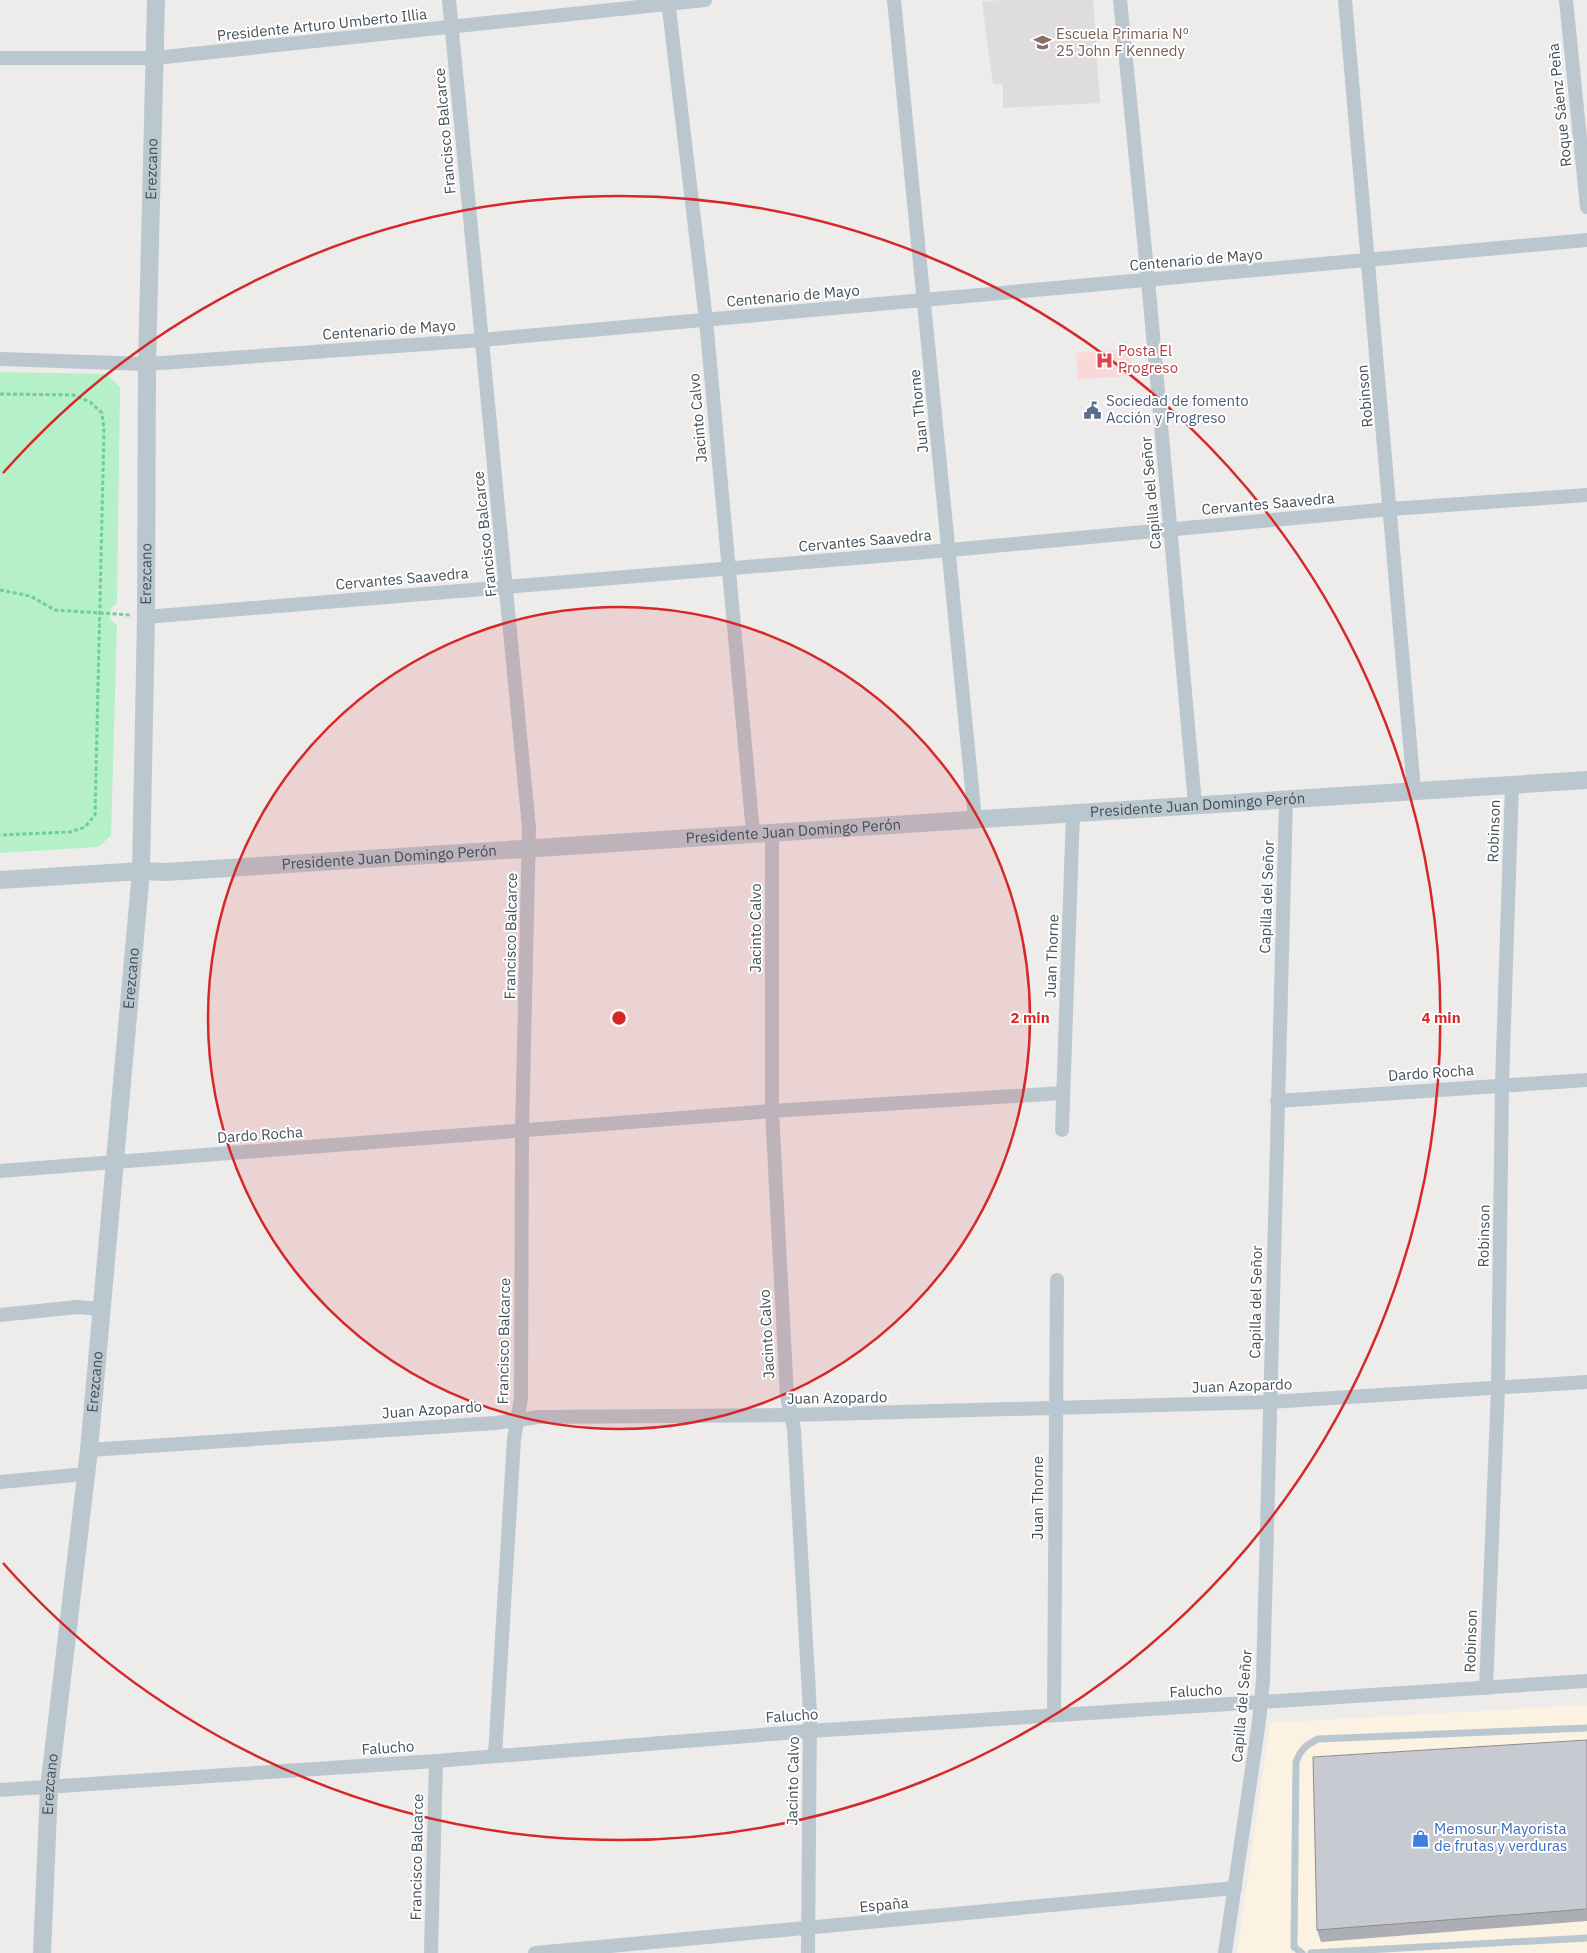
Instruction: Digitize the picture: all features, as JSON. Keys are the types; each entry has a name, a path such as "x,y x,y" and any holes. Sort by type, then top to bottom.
{"street":[{"name":"Erezcano","path":"42,1953 49,1788 89,1450 141,871 146,617 147,364 156,0"},
{"name":"Francisco Balcarce","path":"449,0 530,828 522,1132 522,1398 514,1439 495,1755"},
{"name":"Presidente Arturo Umberto Illia","path":"0,58 155,58 452,28 669,2 705,0"},
{"name":"Juan Thorne","path":"894,0 950,550 975,819"},
{"name":"Capilla del Señor","path":"1120,0 1148,280 1195,804"},
{"name":"Robinson","path":"1345,0 1391,509 1414,790"},
{"name":"Roque Sáenz Peña","path":"1566,0 1587,207"},
{"name":"Jacinto Calvo","path":"669,2 706,320 752,833"},
{"name":"Centenario de Mayo","path":"0,359 147,364 481,340 1587,240"},
{"name":"Cervantes Saavedra","path":"146,617 506,586 728,570 1171,528 1587,494"},
{"name":"Presidente Juan Domingo Perón","path":"0,880 141,871 166,872 1587,780"},
{"name":"Robinson","path":"1486,1688 1498,1388 1502,1084 1512,785"},
{"name":"Capilla del Señor","path":"1225,1953 1261,1703 1286,800"},
{"name":"Juan Thorne","path":"1062,1130 1073,812"},
{"name":"Jacinto Calvo","path":"772,832 772,1111 787,1396 792,1416 810,1702 808,1953"},
{"name":"Dardo Rocha","path":"1277,1101 1502,1084 1587,1080"},
{"name":"Dardo Rocha","path":"0,1171 522,1132 772,1111 1063,1093"},
{"name":"Juan Thorne","path":"1054,1716 1057,1280"},
{"path":"0,1315 76,1306 101,1309"},
{"name":"Juan Azopardo","path":"89,1450 517,1420 539,1416 792,1416 1055,1409 1269,1402 1587,1382"},
{"path":"0,1482 86,1474"},
{"name":"Falucho","path":"0,1790 436,1761 810,1731 1587,1681"},
{"name":"Francisco Balcarce","path":"431,1953 436,1761"},
{"name":"España","path":"536,1953 1235,1888"}],"lane":[{"path":"1302,1953 1294,1950 1296,1762 1300,1751 1307,1744 1318,1739 1587,1728"},
{"path":"1312,1953 1587,1938"}],"path":[{"path":"0,394 72,395 90,402 102,413 104,430 95,815 85,827 70,832 0,835"},
{"path":"0,590 30,596 55,610 110,613"}],"shaded area":[{"name":"Escuela Primaria Nº 25 John F Kennedy","path":"1000,0 1093,0 1100,103 1003,108 1003,84 993,84 982,2"},
{"name":"Posta El Progreso","path":"1131,349 1132,376 1078,379 1076,353"},
{"name":"Memosur Mayorista de frutas y verduras","path":"1587,1705 1587,1953 1237,1953 1270,1723"}],"green space":[{"path":"0,372 106,374 120,387 117,603 111,608 110,619 117,625 111,836 98,847 0,853"}],"building":[{"path":"1587,1740 1587,1909 1317,1930 1313,1757"}],"place":[{"name":"Escuela Primaria Nº 25 John F Kennedy","path":"1042,43"},
{"name":"Posta El Progreso","path":"1104,360"},
{"name":"Sociedad de fomento Acción y Progreso","path":"1092,410"},
{"name":"Memosur Mayorista de frutas y verduras","path":"1420,1838"}]}
